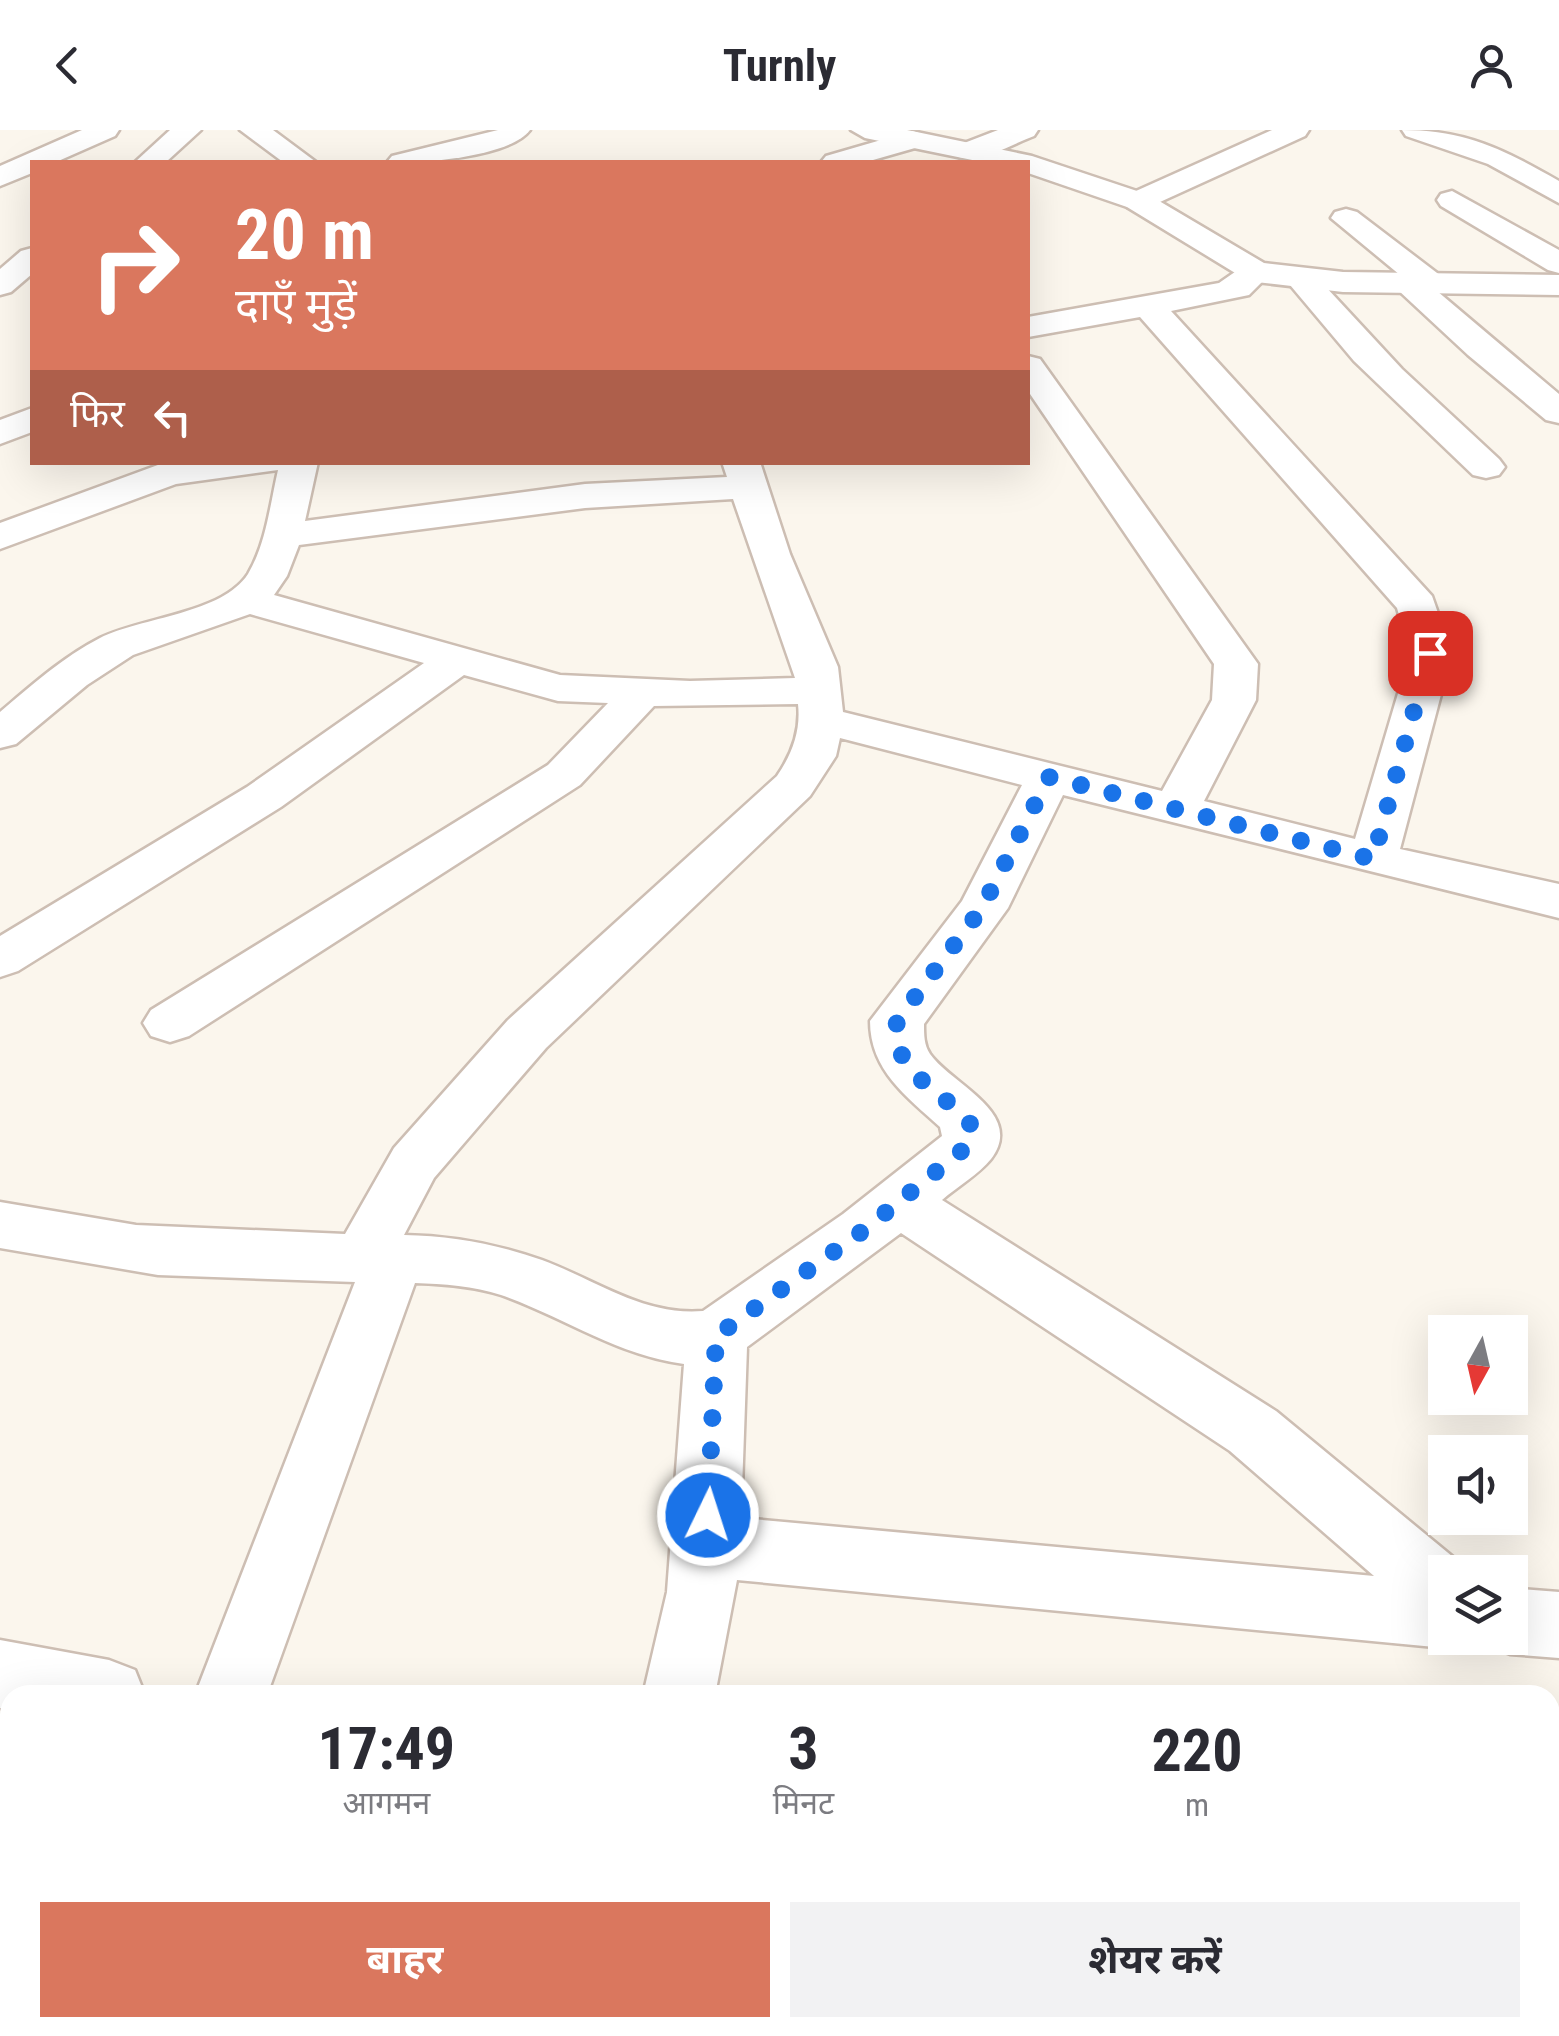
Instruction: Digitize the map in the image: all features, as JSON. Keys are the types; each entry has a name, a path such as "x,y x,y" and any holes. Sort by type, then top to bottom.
{"street":[{"path":"38,160 105,130"},
{"path":"151,160 187,130"},
{"path":"254,130 298,160"},
{"path":"421,160 470,155 516,130"},
{"path":"865,130 904,150"},
{"path":"968,152 1024,130"},
{"path":"1138,200 1295,130"},
{"path":"1416,130 1498,158 1559,194"},
{"path":"847,160 904,150 968,152 1009,160"},
{"path":"0,177 30,164"},
{"path":"1030,165 1138,200 1256,272 1301,279 1559,285"},
{"path":"1452,200 1559,263"},
{"path":"1346,218 1420,283 1480,348 1559,412"},
{"path":"0,285 30,260"},
{"path":"1030,327 1238,288 1256,272"},
{"path":"1301,279 1346,335 1404,396 1486,467"},
{"path":"1148,306 1358,538 1417,605 1422,617 1430,653 1373,859"},
{"path":"1030,369 1236,664 1234,700 1176,809"},
{"path":"0,433 30,420"},
{"path":"0,536 169,473 240,465"},
{"path":"0,734 118,646 213,614 259,587 280,536 298,465"},
{"path":"234,1685 379,1258 395,1191 459,1110 527,1034 794,786 813,756 821,705 816,667 770,554 745,475 280,536"},
{"path":"243,599 558,688 821,705 1049,777 1373,859 1559,901"},
{"path":"0,959 264,797 457,660"},
{"path":"170,1023 564,775 608,734 641,693"},
{"path":"0,1225 114,1246 234,1255 429,1256 497,1270 554,1290 635,1329 669,1339 691,1341 716,1336 899,1202 970,1144 971,1125 955,1104 902,1062 894,1040 897,1021 982,908 1049,777"},
{"path":"899,1202 1254,1431 1428,1579"},
{"path":"681,1685 702,1592 715,1421 716,1336"},
{"path":"706,1546 1428,1613"},
{"path":"1528,1622 1559,1625"},
{"path":"0,1674 57,1685"}],"route":[{"path":"708,1515 716,1336 864,1230 970,1144 971,1125 955,1104 902,1062 894,1040 897,1021 982,908 1049,777 1373,859 1430,653"}]}
